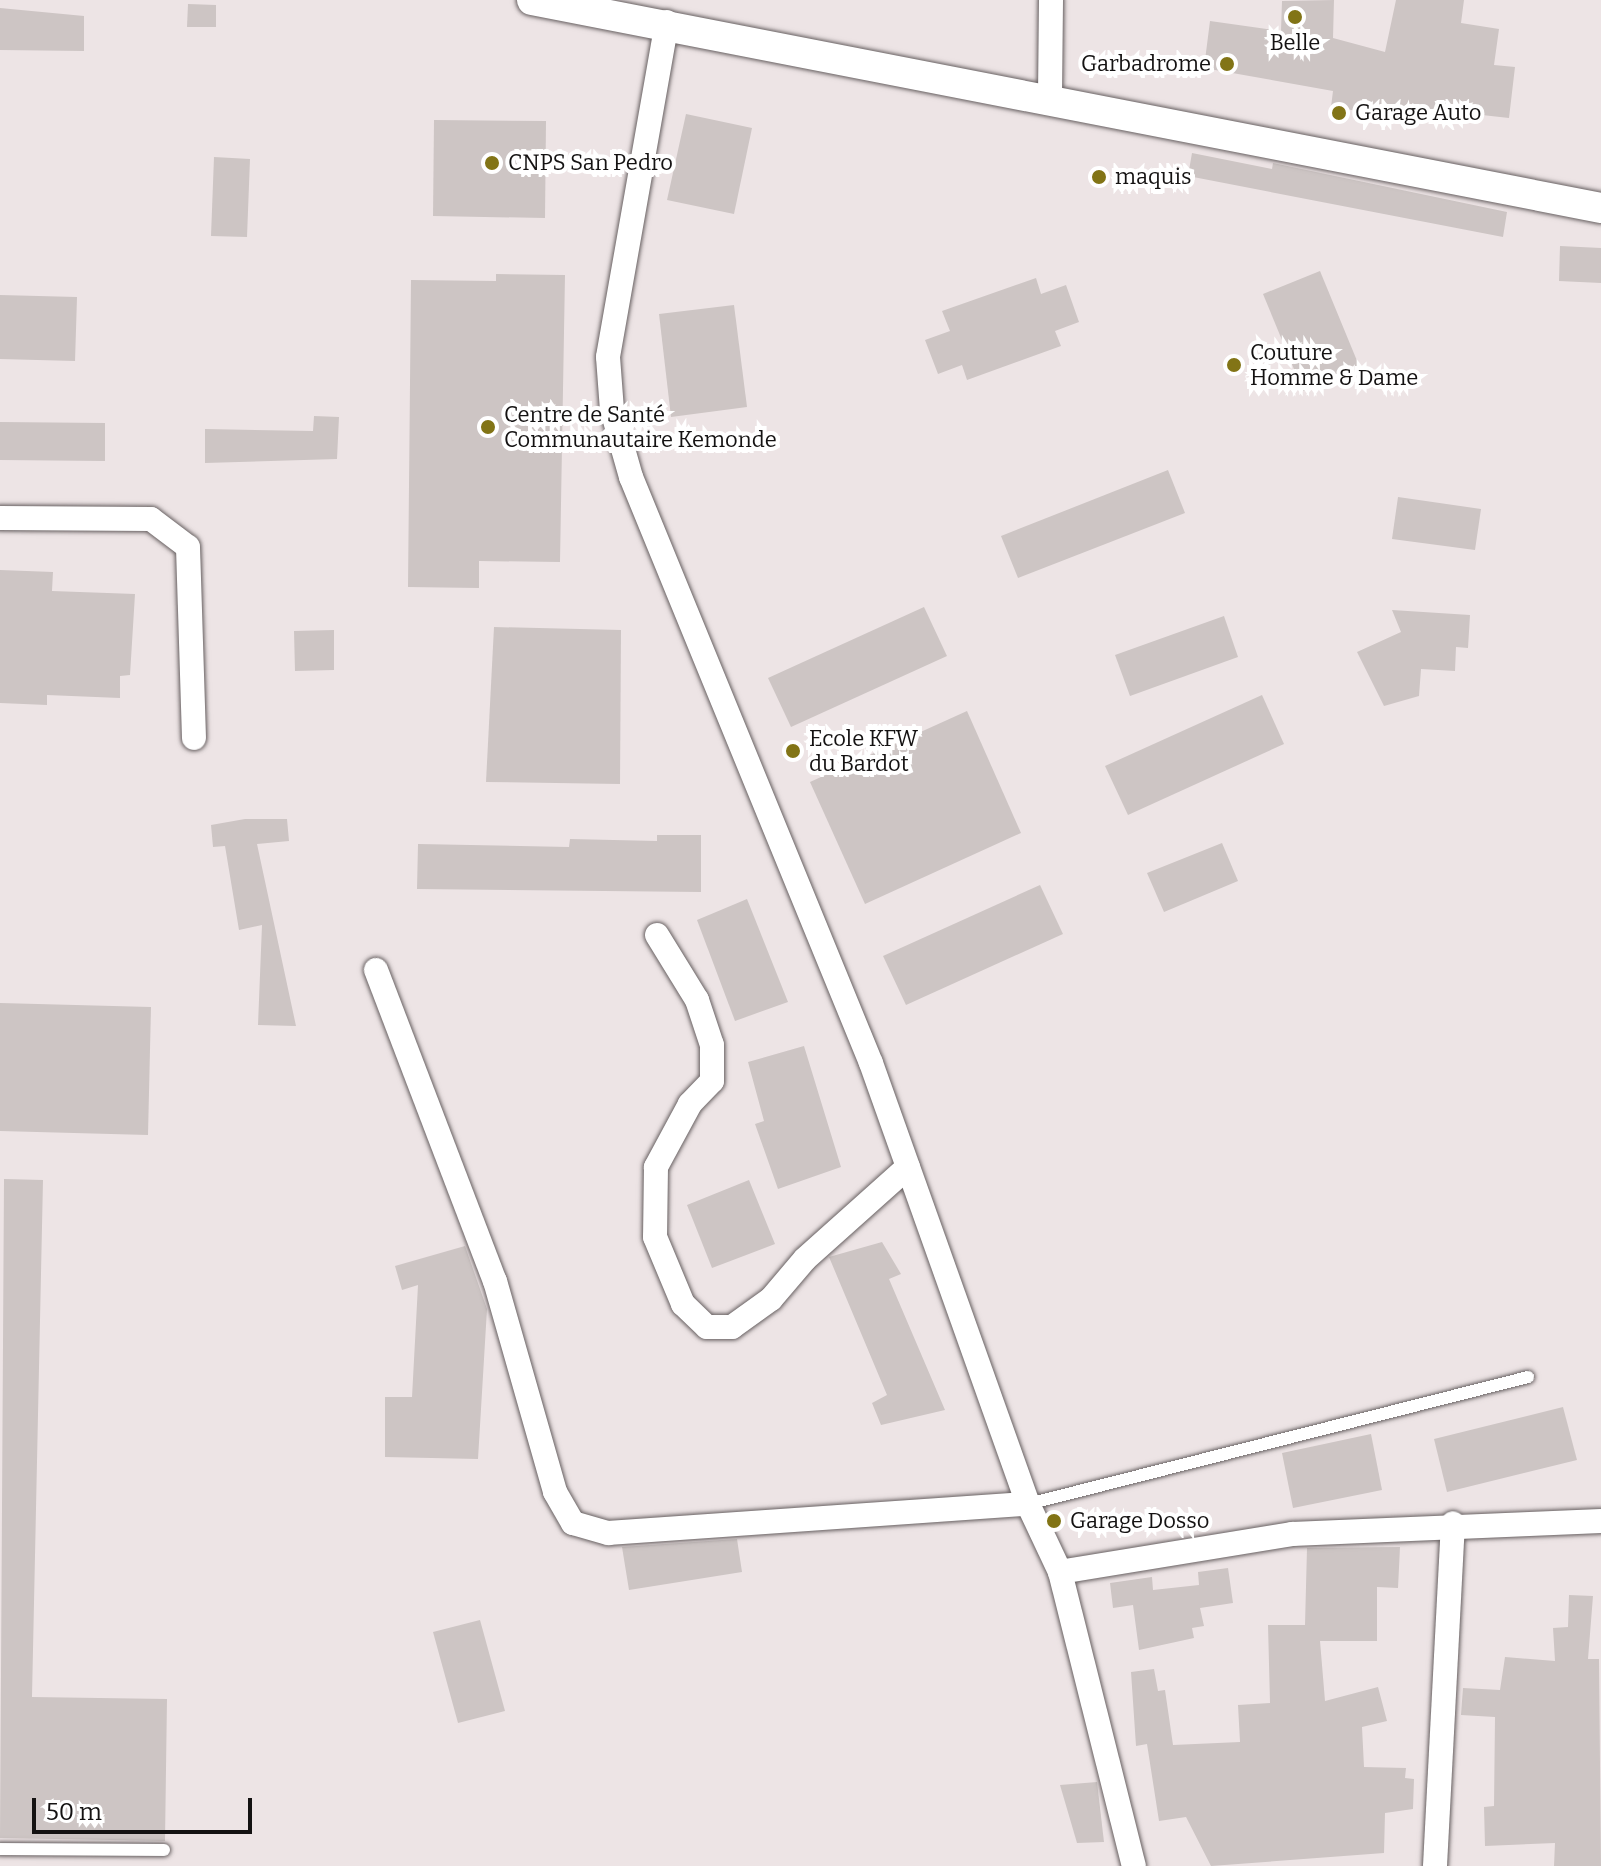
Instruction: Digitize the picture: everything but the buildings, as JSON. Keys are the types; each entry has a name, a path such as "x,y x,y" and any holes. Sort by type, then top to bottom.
{"street":[{"path":"532,0 667,22 1050,96 1601,208"},
{"path":"1050,96 1051,0"},
{"path":"667,22 608,357 612,410 631,477 908,1167 1028,1504 1060,1572 1134,1866"},
{"path":"0,518 151,519 188,547 194,738"},
{"path":"657,935 697,1000 712,1045 712,1081 690,1104 656,1167 655,1223 683,1304 707,1327 732,1327 771,1299 805,1259 908,1167"},
{"path":"376,970 495,1281 555,1492 573,1523 609,1533 1028,1504"},
{"path":"1060,1572 1202,1545 1453,1523 1601,1521"},
{"path":"1435,1866 1453,1523"}],"lane":[{"path":"1028,1504 1528,1377"},
{"path":"0,1849 164,1850"}],"place":[{"name":"Belle","path":"1295,17"},
{"name":"Garbadrome","path":"1227,64"},
{"name":"Garage Auto","path":"1339,113"},
{"name":"CNPS San Pedro","path":"492,163"},
{"name":"maquis","path":"1099,177"},
{"name":"Couture Homme & Dame","path":"1234,365"},
{"name":"Centre de Santé Communautaire Kemonde","path":"488,427"},
{"name":"Ecole KFW du Bardot","path":"793,751"},
{"name":"Garage Dosso","path":"1054,1521"}]}
